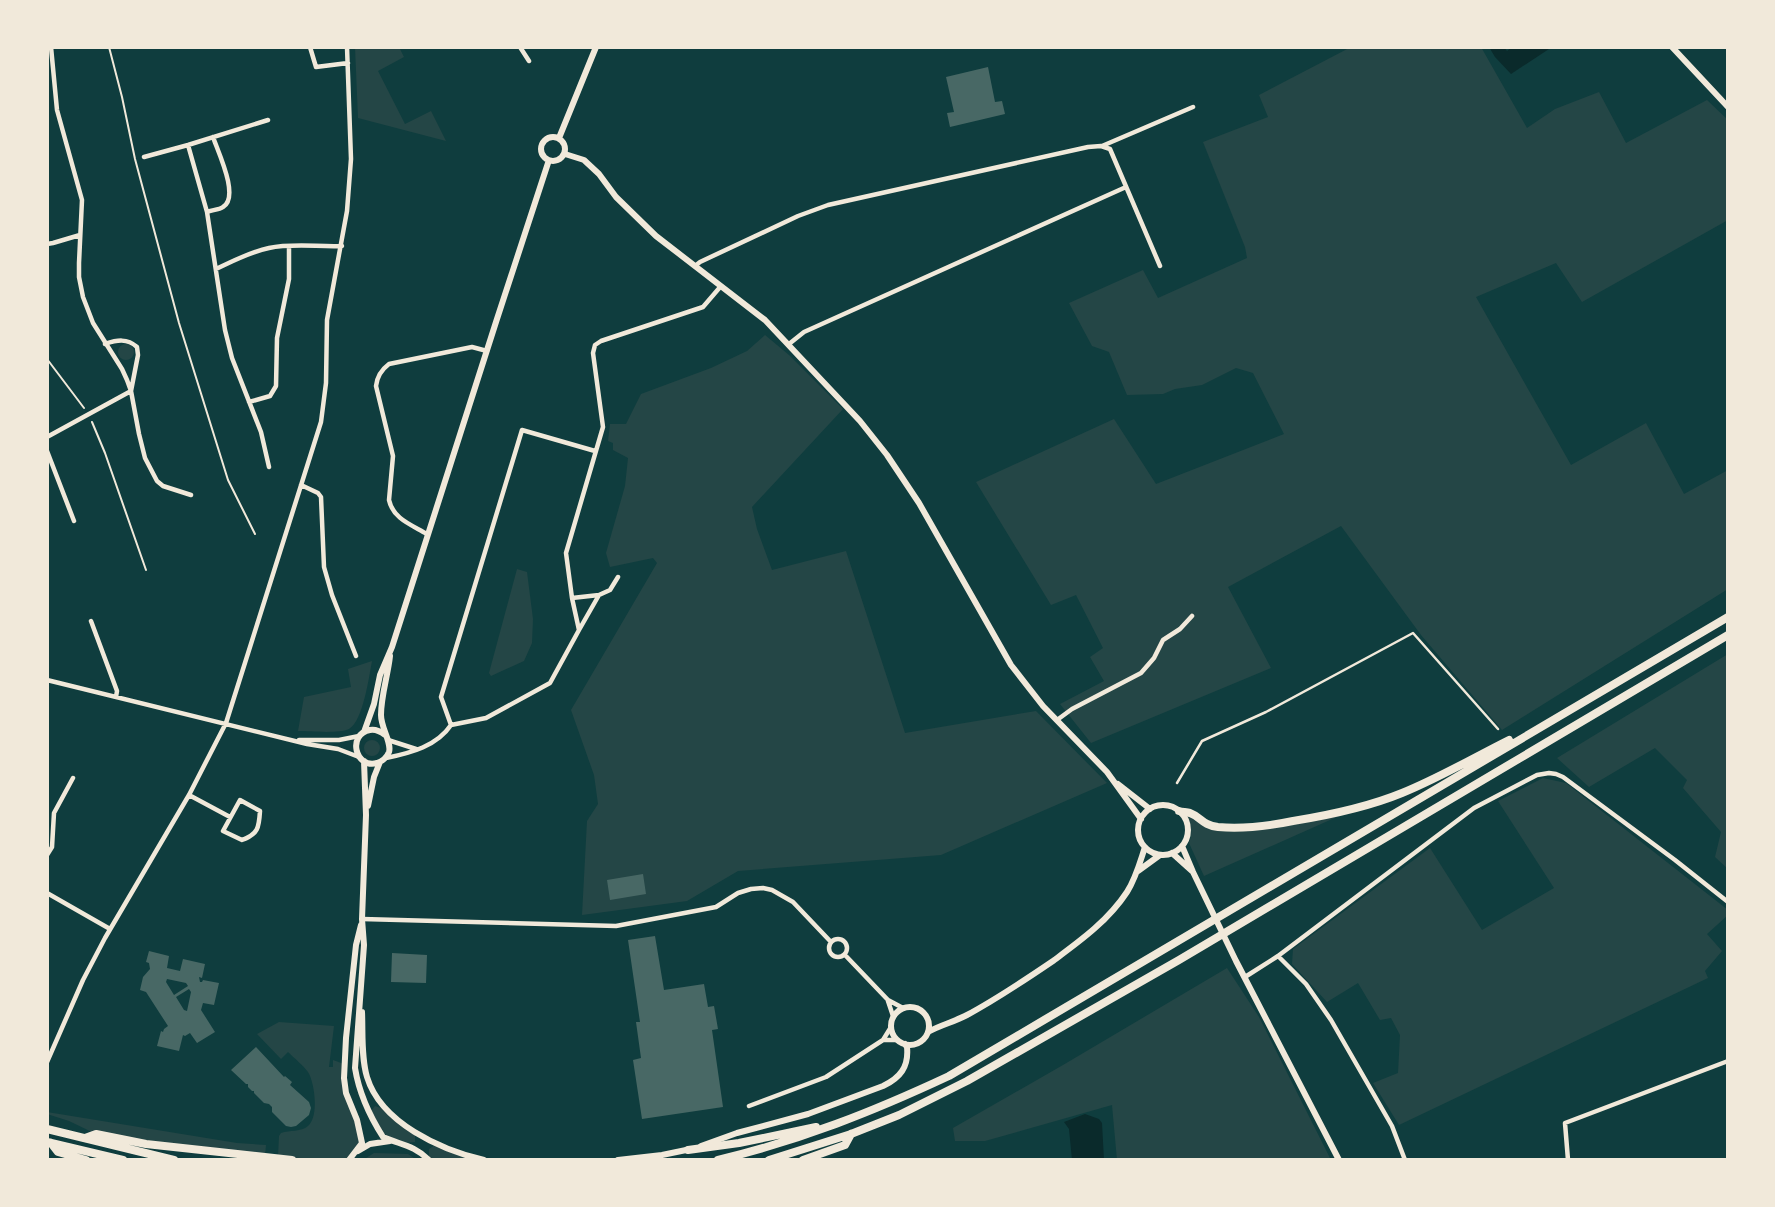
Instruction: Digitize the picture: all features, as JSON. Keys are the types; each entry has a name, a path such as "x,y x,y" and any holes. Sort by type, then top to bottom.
{"highway":[{"path":"718,1160 757,1151 846,1121 949,1076 1728,617"},
{"path":"769,1160 899,1115 956,1087 1191,953 1728,635"},
{"path":"1179,811 1192,814 1207,825 1245,827 1314,818 1369,805 1439,776 1577,705"},
{"path":"688,1150 739,1143 846,1121"},
{"path":"47,1129 174,1160"},
{"path":"85,1138 96,1134 146,1144 292,1160"},
{"path":"803,1160 845,1145 850,1134"},
{"path":"49,1142 58,1152 86,1160"},
{"path":"49,1142 123,1160"}],"main road":[{"path":"559,138 596,47"},
{"path":"1672,47 1728,107"},
{"path":"550,137 559,138 565,145 565,154 556,161 549,160 542,153 542,145 550,137"},
{"path":"565,154 584,160 656,236 765,320 860,421 919,503 1011,665 1043,706 1111,779 1141,819"},
{"path":"429,1160 407,1144 383,1137 358,1086 355,1050 364,945 362,919 366,815 362,759 356,747 371,714 380,675 392,647 549,160"},
{"path":"366,815 374,777 389,749 382,726 382,706 392,647"},
{"path":"362,734 375,730 386,737"},
{"path":"362,759 369,763 383,760"},
{"path":"1111,779 1150,809"},
{"path":"1163,805 1179,811 1188,828 1182,846 1172,853 1160,855 1144,847 1138,827 1150,809 1163,805"},
{"path":"1182,846 1236,961 1339,1160"},
{"path":"943,1024 912,1007 903,1008 893,1016 891,1027 897,1040 911,1045 920,1042 928,1032 965,1016 1025,980 1090,933 1120,902 1137,873 1144,847"},
{"path":"1172,853 1193,872"},
{"path":"1137,873 1160,855"},
{"path":"349,1160 362,1143 346,1093 344,1062 356,945 362,919"},
{"path":"362,978 364,1059 376,1096 392,1115 412,1130 452,1150 484,1160"},
{"path":"927,1017 928,1032"},
{"path":"618,1160 688,1150 737,1133 808,1114 883,1086 893,1081 907,1064 905,1044"},
{"path":"356,1152 370,1144 392,1141"}],"street":[{"path":"51,47 57,110 82,200 79,277 83,297 93,323 122,369 131,391 145,458 157,481 163,486 191,495"},
{"path":"310,47 316,67 348,63"},
{"path":"47,1062 83,980 189,795 226,723 321,422 326,383 327,320 342,246 351,159 347,47"},
{"path":"520,47 529,61"},
{"path":"695,266 798,216 828,205 1101,146 1193,107"},
{"path":"144,157 268,120"},
{"path":"206,212 223,207 229,201 230,194 229,183 213,137"},
{"path":"188,145 206,212 232,358 261,432 269,467"},
{"path":"1101,146 1110,149 1160,266"},
{"path":"789,344 804,332 1126,187"},
{"path":"47,244 80,235"},
{"path":"249,402 270,396 276,386 277,338 289,279 289,246"},
{"path":"216,269 268,248 342,246"},
{"path":"579,630 566,553 603,427 593,353 595,345 703,307 721,286"},
{"path":"47,437 131,391 137,347 124,340 106,344"},
{"path":"427,534 408,524 390,507 393,456 376,386 377,379 389,365 472,347 486,351"},
{"path":"451,725 442,697 522,430 595,451"},
{"path":"47,451 74,521"},
{"path":"301,485 321,497 324,567 356,656"},
{"path":"572,598 599,595 610,590 618,577"},
{"path":"383,760 432,744 443,736 451,725 486,718 550,683 599,595"},
{"path":"1057,720 1072,709 1141,673 1154,658 1163,640 1180,629 1192,616"},
{"path":"91,621 117,691 116,697"},
{"path":"47,680 338,749 362,759"},
{"path":"291,740 339,740 362,734"},
{"path":"386,737 417,749"},
{"path":"1245,977 1278,956 1474,808 1537,775 1549,773 1563,777 1728,902"},
{"path":"47,855 52,847 54,813 73,778"},
{"path":"189,795 230,817"},
{"path":"240,800 260,811 260,824 254,835 242,840 223,831 230,817 240,800"},
{"path":"362,919 616,926 716,907 738,893 762,888 772,890 793,902 831,942"},
{"path":"47,893 110,929"},
{"path":"836,939 845,941 848,946 845,955 836,957 831,954 831,942 836,939"},
{"path":"845,955 888,1000 903,1008"},
{"path":"1278,956 1306,984 1331,1020 1392,1126 1405,1160"},
{"path":"888,1000 893,1016"},
{"path":"750,1106 826,1077 883,1040 891,1027"},
{"path":"883,1040 897,1040"},
{"path":"1568,1160 1565,1123 1728,1060"}],"lane":[{"path":"1177,783 1202,741 1266,712 1413,633 1498,729"}],"path":[{"path":"109,47 135,159 179,323 228,480 255,534"},
{"path":"47,359 89,415 146,570"}],"shaded area":[{"path":"355,47 399,47 404,57 378,71 405,124 431,111 446,141 358,118"},
{"path":"1351,47 1481,47 1527,128 1555,109 1599,92 1626,143 1707,100 1728,120 1728,220 1582,302 1556,263 1476,297 1571,465 1646,423 1684,494 1728,470 1728,589 1502,730 1421,635 1341,526 1228,587 1271,668 1091,743 1060,704 1104,681 1090,657 1103,648 1076,595 1051,605 976,482 1114,419 1156,484 1284,434 1253,373 1236,368 1202,385 1175,389 1163,394 1127,395 1109,352 1092,346 1069,303 1143,270 1158,298 1247,258 1203,142 1268,117 1259,95"},
{"path":"1489,47 1504,47 1507,51 1512,47 1552,47 1511,74"},
{"path":"765,335 843,409 752,507 772,570 846,551 905,733 1036,711 1107,783 941,855 738,871 687,901 582,915 587,821 598,804 594,775 571,710 657,563 653,558 610,567 606,553 625,486 628,458 613,450 613,443 608,441 610,424 626,424 641,394 711,368 747,351"},
{"path":"126,344 132,346 132,358 126,360 120,358 118,352 120,346"},
{"path":"517,569 527,572 533,619 532,643 524,661 491,676 489,673"},
{"path":"1728,654 1728,869 1715,857 1721,832 1683,788 1687,780 1655,748 1589,787 1557,758"},
{"path":"372,661 365,698 358,717 349,729 298,731 304,697 351,687 348,669"},
{"path":"369,740 375,740 380,748 378,754 369,756 364,751 364,745"},
{"path":"1543,778 1566,783 1728,910 1728,915 1707,934 1722,951 1705,971 1708,978 1399,1125 1373,1083 1398,1073 1400,1035 1391,1018 1380,1020 1358,983 1327,1002 1292,964 1293,949 1430,848 1482,930 1554,888 1498,801"},
{"path":"1186,815 1206,828 1221,830 1278,828 1339,816 1204,876 1189,843 1191,829"},
{"path":"1227,968 1259,1017 1331,1160 1117,1160 1112,1105 985,1141 955,1141 953,1128"},
{"path":"279,1022 334,1026 329,1067 333,1067 333,1060 344,1064 344,1078 362,1143 349,1160 292,1160 278,1157 279,1136 281,1133 308,1126 314,1115 315,1100 306,1069 288,1052 281,1059 257,1034"},
{"path":"375,1106 391,1114 415,1135 415,1142 404,1143 383,1137 371,1111"},
{"path":"47,1112 237,1143 266,1145 265,1156 96,1134"},
{"path":"1085,1114 1099,1119 1102,1123 1104,1160 1072,1160 1069,1129 1064,1122"},
{"path":"435,1145 477,1160 429,1160 429,1149"},
{"path":"374,1153 408,1154 417,1160 363,1160"}],"building":[{"path":"988,67 995,102 1002,101 1005,114 950,127 947,113 954,112 946,77"},
{"path":"643,874 646,894 610,900 607,880"},
{"path":"655,936 664,990 704,984 708,1007 714,1006 718,1029 712,1030 723,1107 642,1119 633,1060 641,1058 636,1022 640,1022 628,940"},
{"path":"149,951 169,956 167,968 180,971 183,959 205,964 202,978 199,977 200,982 203,980 219,983 214,1005 203,1003 201,1010 215,1032 197,1043 190,1033 183,1035 179,1051 157,1046 161,1031 168,1026 146,992 140,990 143,977 150,969 149,963 146,962","holes":["167,979 186,983 188,986 174,995 166,982","189,989 191,992 187,1011 176,997"]},
{"path":"392,953 427,955 426,983 391,982"},
{"path":"256,1047 309,1102 309,1115 296,1126 286,1126 272,1112 272,1107 264,1103 248,1084 231,1070"}]}
